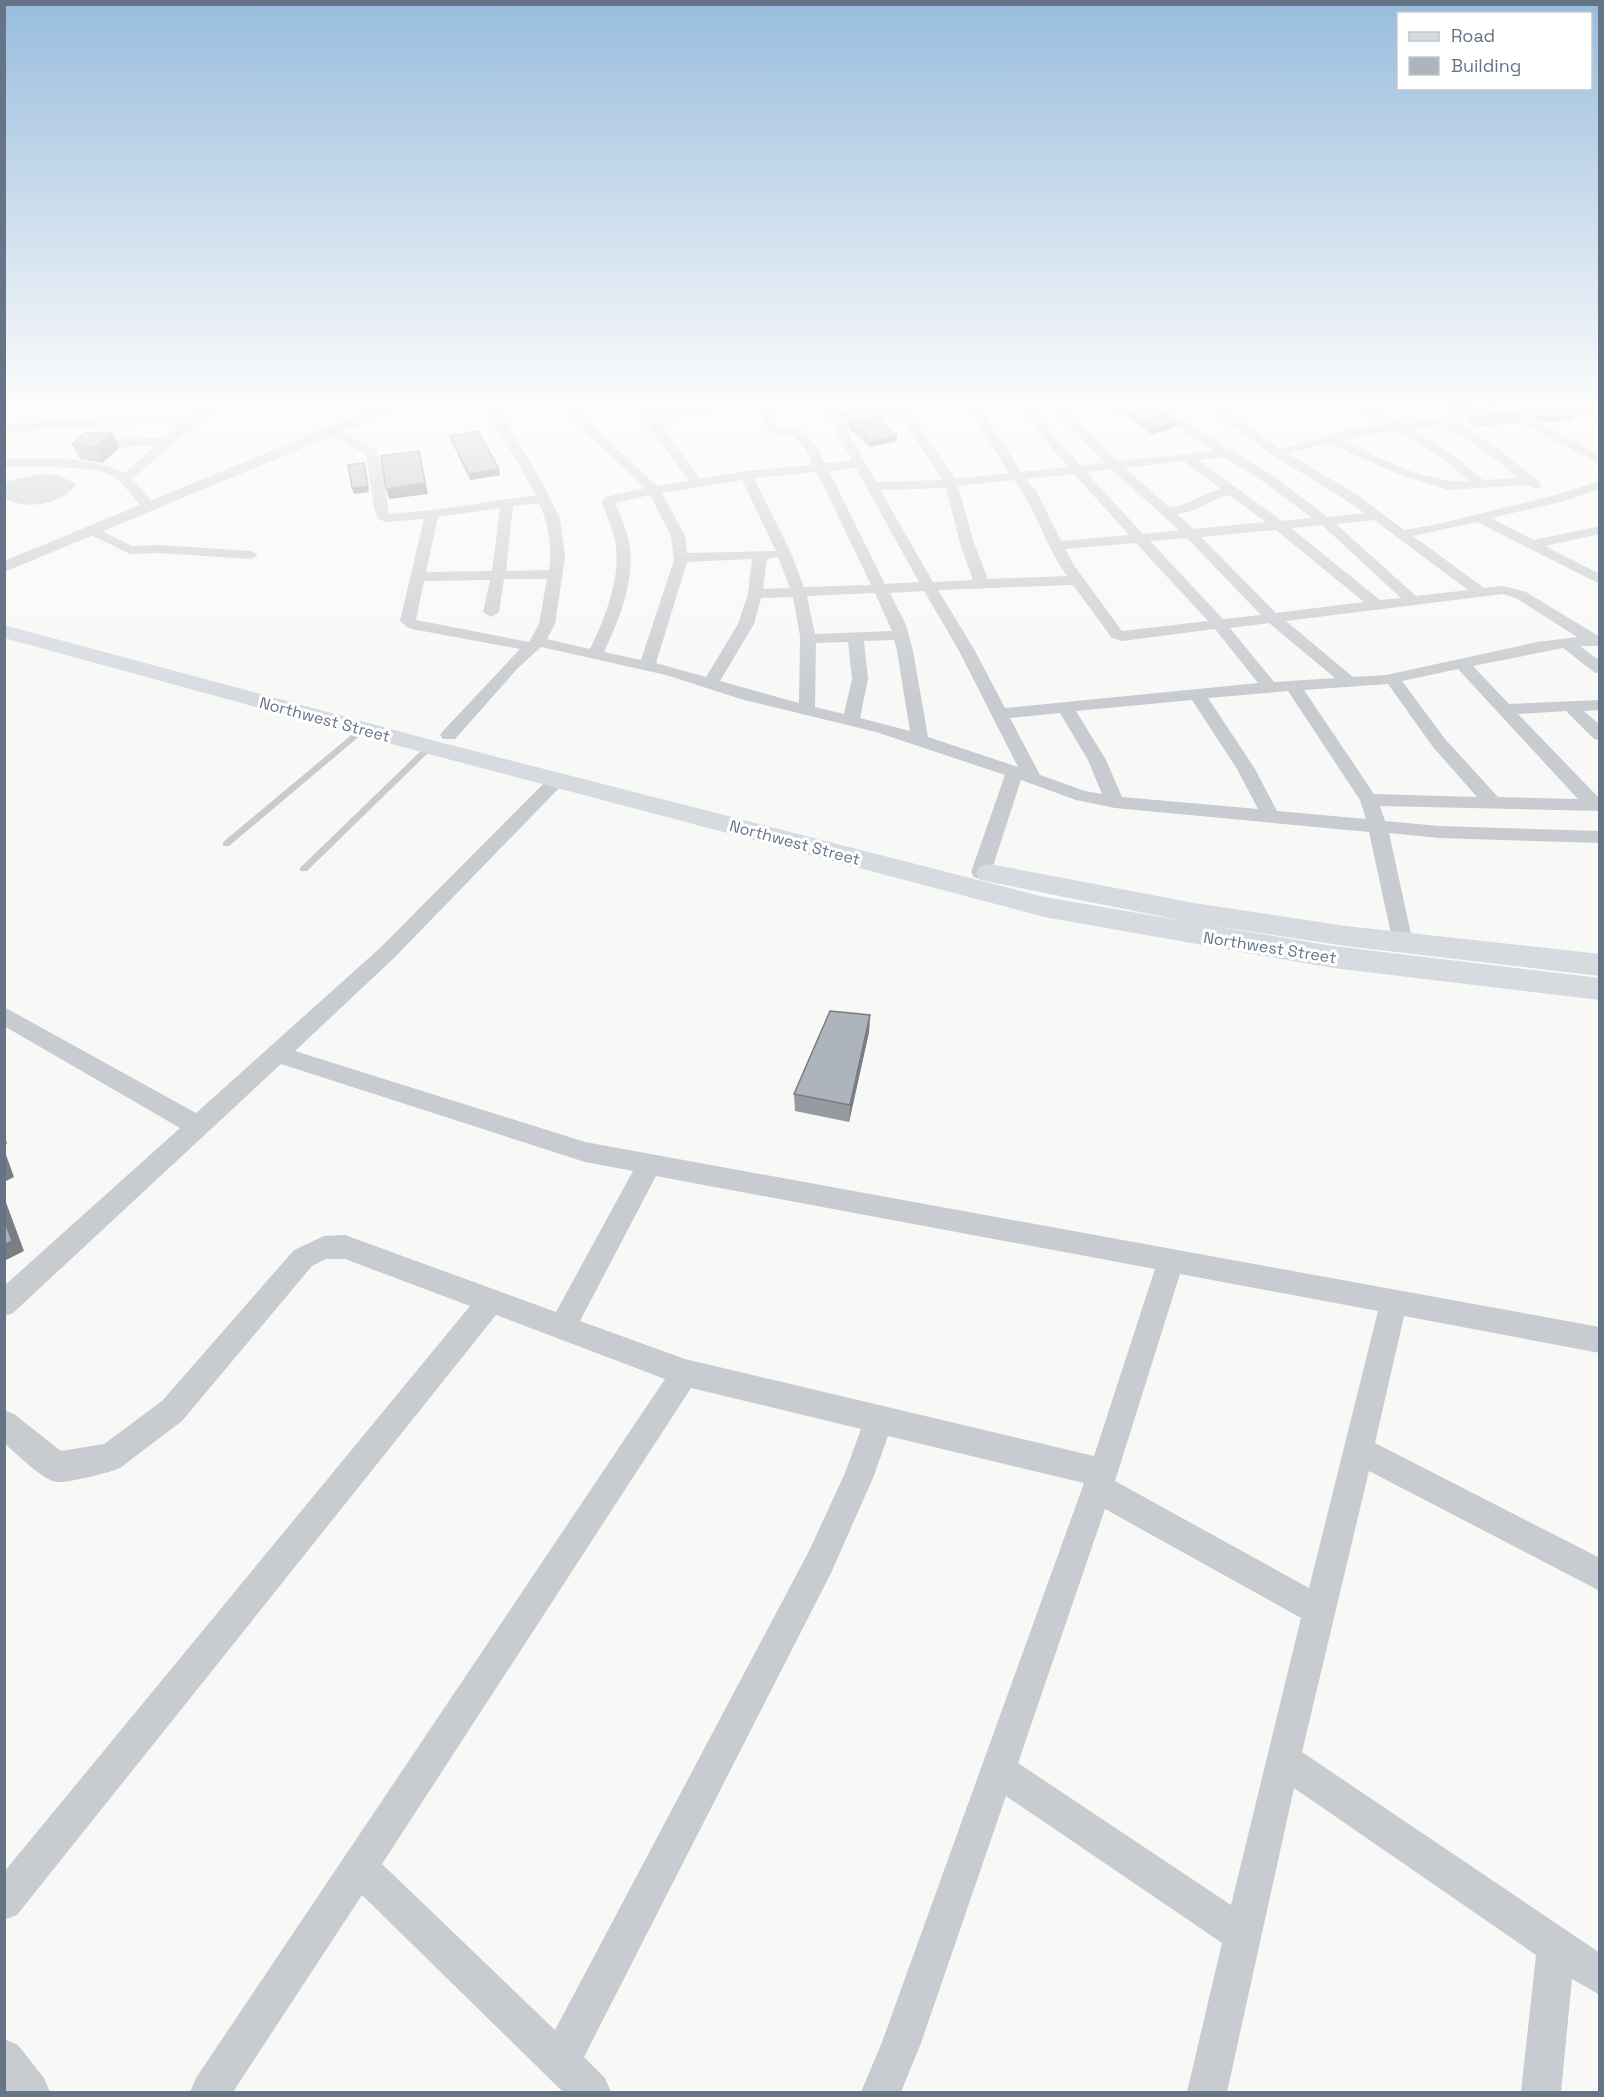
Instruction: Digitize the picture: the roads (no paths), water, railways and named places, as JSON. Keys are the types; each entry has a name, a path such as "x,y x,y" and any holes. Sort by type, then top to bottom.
{"main road":[{"name":"Northwest Street","path":"4,616 439,741 557,780 1054,909 1333,957 1599,989"},
{"name":"Northwest Street","path":"4,631 364,729 439,741 981,872 1194,913 1403,943 1599,965"}],"street":[{"path":"4,559 144,503"},
{"path":"4,567 157,503"},
{"path":"380,503 382,516 394,518 514,503"},
{"path":"439,741 512,665 535,645 546,628 558,557 555,530 546,503"},
{"path":"595,654 610,623 623,562 622,542 608,503"},
{"path":"647,666 681,558 678,536 661,503"},
{"path":"760,503 784,553 798,592 808,639 807,710"},
{"path":"839,503 900,635 905,651 920,739"},
{"path":"882,503 966,649 999,714 1024,775 981,872"},
{"path":"956,503 967,543 982,584"},
{"path":"1035,503 1076,580 1117,635 1480,592 1513,591 1597,641"},
{"path":"1108,503 1219,624 1270,687"},
{"path":"1158,503 1273,618 1350,683"},
{"path":"1168,511 1190,508 1198,503"},
{"path":"1250,503 1377,605"},
{"path":"1301,503 1326,522 1413,601"},
{"path":"1359,503 1480,592"},
{"path":"1402,534 1438,528 1473,513 1533,503"},
{"path":"491,612 499,575 507,504"},
{"path":"1473,513 1599,580"},
{"path":"432,514 408,621 412,624 595,654 647,666 750,696 920,739 1082,796 1115,802 1378,828 1599,837"},
{"path":"1056,546 1378,516"},
{"path":"1531,544 1599,530"},
{"path":"94,531 130,550 159,549 251,555"},
{"path":"681,558 784,553"},
{"path":"711,683 746,624 755,594 760,555"},
{"path":"417,577 555,574"},
{"path":"755,594 1076,580"},
{"path":"808,639 900,635"},
{"path":"851,721 861,680 860,659 855,636"},
{"path":"999,714 1270,687 1392,679 1566,643 1597,641"},
{"path":"1566,643 1599,669"},
{"path":"1461,663 1597,805"},
{"path":"1392,679 1439,742 1492,802"},
{"path":"1293,686 1369,800 1378,828 1403,943"},
{"path":"1197,694 1246,769 1271,817"},
{"path":"1506,709 1599,705"},
{"path":"1571,706 1599,735"},
{"path":"1065,707 1097,760 1115,802"},
{"path":"4,1304 387,953 557,780"},
{"path":"1369,800 1597,805"},
{"path":"4,1015 198,1126"},
{"path":"277,1054 585,1152 1599,1340"},
{"path":"562,1328 650,1164"},
{"path":"4,1424 57,1467 110,1458 172,1412 303,1258 324,1248 345,1248 685,1373 879,1419 1100,1480 1319,1611"},
{"path":"881,2092 901,2043 1100,1480 1171,1261"},
{"path":"4,1902 491,1301"},
{"path":"1207,2092 1283,1760 1394,1302"},
{"path":"210,2092 685,1373"},
{"path":"560,2062 820,1562 858,1478 879,1419"},
{"path":"1359,1449 1599,1575"},
{"path":"1283,1760 1599,1976"},
{"path":"998,1770 1243,1935"},
{"path":"359,1867 591,2092"},
{"path":"1541,2092 1556,1946"},
{"path":"4,2059 30,2092"}],"lane":[{"path":"226,844 364,729"},
{"path":"304,869 439,741"}]}
